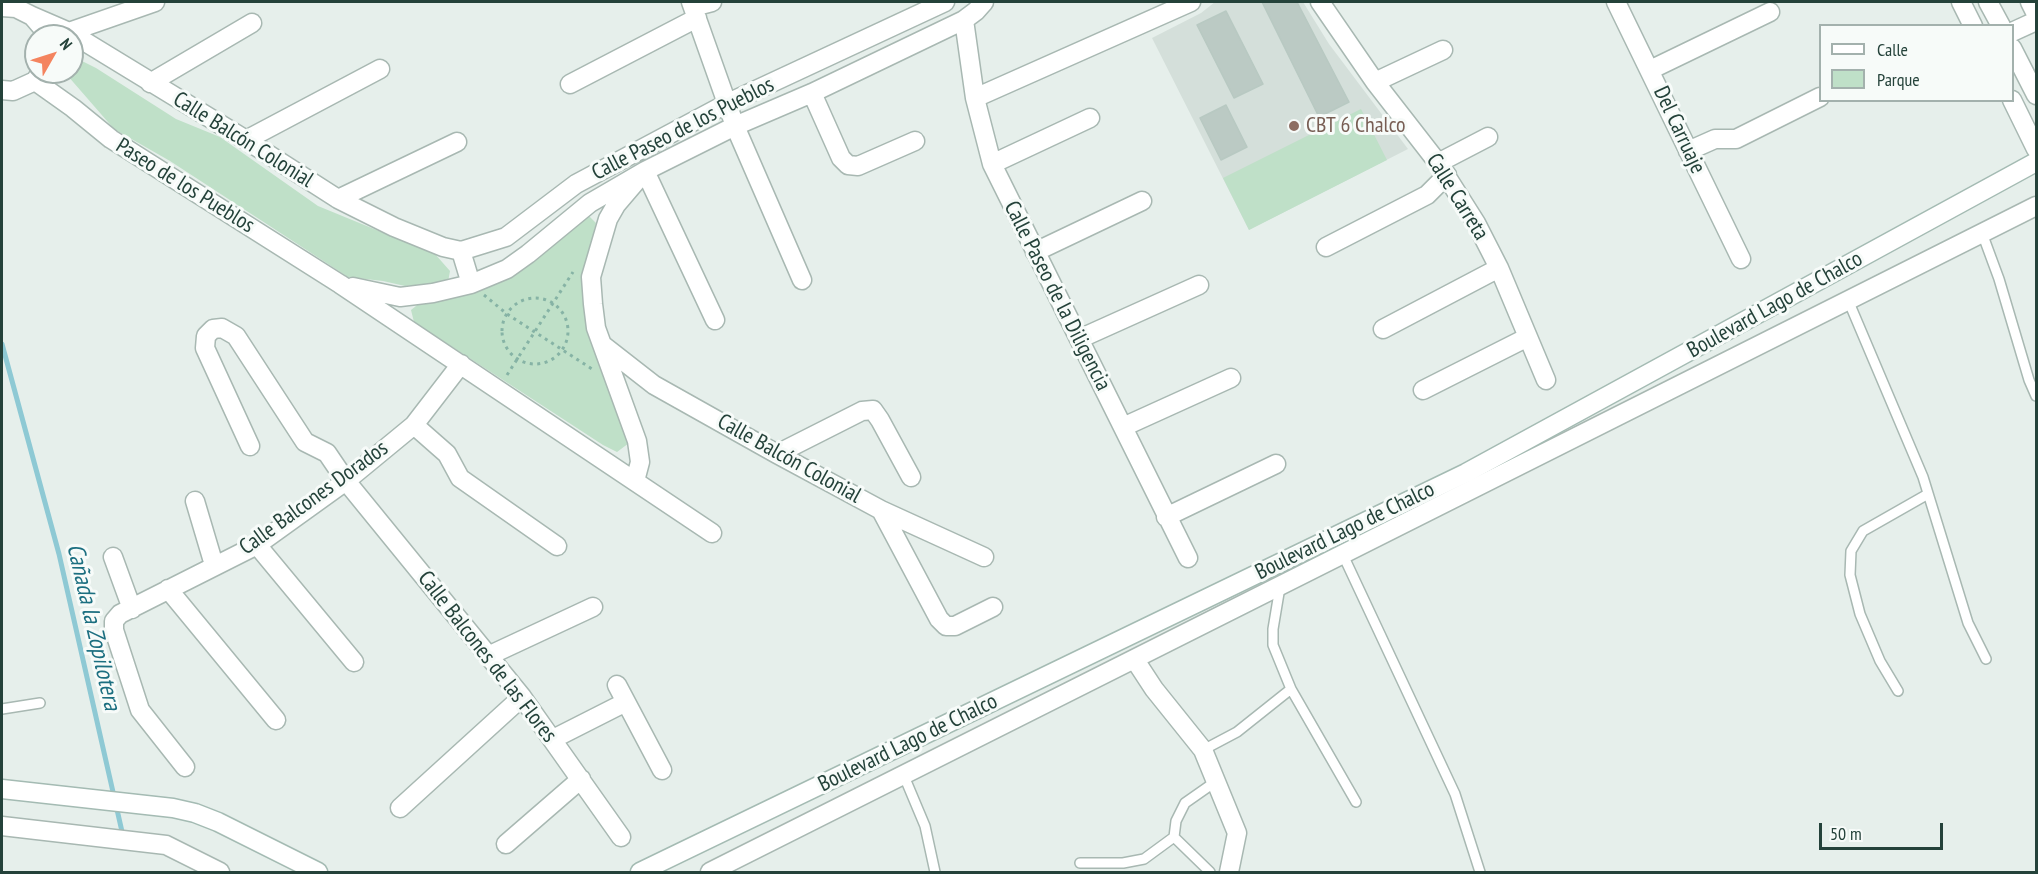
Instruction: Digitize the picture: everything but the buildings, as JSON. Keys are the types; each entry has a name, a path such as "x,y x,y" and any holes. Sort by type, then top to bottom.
{"street":[{"path":"84,24 117,7 155,2"},
{"path":"570,84 694,9 712,2"},
{"name":"Calle Paseo de los Pueblos","path":"460,251 506,237 576,184 726,105 945,2"},
{"name":"Calle Paseo de los Pueblos","path":"340,284 400,297 433,293 471,284 507,269 590,202 645,171 735,126 812,93 964,20 984,2"},
{"path":"975,98 1191,2"},
{"name":"Del Carruaje","path":"1616,2 1741,259"},
{"path":"1961,2 1972,24"},
{"path":"1988,2 2000,24"},
{"path":"2030,2 2037,14"},
{"name":"Calle Carreta","path":"1327,4 1375,82 1442,169 1476,223 1499,268 1546,380"},
{"name":"Calle Balcón Colonial","path":"2,8 16,8 50,24"},
{"path":"694,9 726,105 802,280"},
{"path":"1650,70 1770,12"},
{"path":"32,16 39,24"},
{"name":"Calle Paseo de la Diligencia","path":"964,20 975,98 992,164 1188,558"},
{"path":"2014,32 2037,21"},
{"path":"150,83 252,22"},
{"name":"Calle Balcón Colonial","path":"84,41 246,140 338,200 394,227 443,247 460,251"},
{"path":"1375,82 1443,50"},
{"path":"2014,50 2037,94"},
{"path":"246,140 380,69"},
{"path":"2,90 13,91 25,84"},
{"name":"Paseo de los Pueblos","path":"47,84 111,139 340,284"},
{"path":"812,93 841,158 848,165 858,166 915,141"},
{"path":"1688,151 1715,139 1736,139 1819,98"},
{"path":"2013,102 2037,149"},
{"path":"992,164 1090,118"},
{"path":"1326,247 1427,195 1442,169 1488,137"},
{"path":"338,200 457,142"},
{"name":"Boulevard Lago de Chalco","path":"640,873 1466,473 2037,162"},
{"path":"635,481 640,462 637,441 596,328 591,277 608,219 616,205 645,171 715,320"},
{"path":"576,184 590,202 608,219"},
{"path":"1035,252 1142,201"},
{"path":"710,873 2037,206"},
{"path":"460,251 471,284"},
{"path":"1383,329 1499,268"},
{"path":"340,284 712,533"},
{"path":"1079,339 1199,285"},
{"name":"Calle Balcones de las Flores","path":"250,446 205,348 206,336 213,329 222,328 236,336 305,442 327,453 346,482 522,697 621,837"},
{"path":"1423,390 1528,337"},
{"name":"Calle Balcón Colonial","path":"604,346 654,385 777,454 881,510 984,557"},
{"name":"Calle Balcones Dorados","path":"185,767 140,710 114,630 114,621 120,614 257,545 346,482 414,425 461,364"},
{"path":"1123,426 1231,378"},
{"path":"777,454 862,411 873,410 911,477"},
{"path":"414,425 447,454 460,478 556,546"},
{"path":"1166,517 1276,464"},
{"path":"195,501 214,565"},
{"path":"881,510 939,618 946,626 955,626 993,607"},
{"path":"257,545 354,662"},
{"path":"113,557 132,609"},
{"path":"168,589 276,720"},
{"path":"488,656 592,607"},
{"path":"1135,660 1154,689 1203,750 1237,833 1229,873"},
{"path":"618,685 662,770"},
{"path":"400,808 522,697"},
{"path":"553,739 626,702"},
{"path":"506,844 581,779"},
{"path":"2,789 173,808 195,813 218,822 318,873"},
{"path":"2,826 166,845 220,873"}],"lane":[{"path":"1982,233 2037,396"},
{"path":"1848,300 1928,494 1968,623 1986,659"},
{"path":"1898,692 1880,661 1860,614 1850,575 1851,551 1863,531 1928,494"},
{"path":"1343,555 1455,794 1480,873"},
{"path":"1280,587 1273,629 1273,645 1291,689 1356,802"},
{"path":"1203,750 1237,732 1291,689"},
{"path":"2,709 40,703"},
{"path":"904,776 925,826 935,873"},
{"path":"1080,863 1123,863 1144,859 1174,837 1176,821 1185,803 1215,782"},
{"path":"1174,837 1210,873"}],"path":[{"path":"498,389 577,266"},
{"path":"471,284 507,314 618,386"},
{"path":"536,298 553,304 562,313 566,323 567,334 562,350 551,360 540,364 529,364 517,359 504,343 503,321 507,314 515,304 525,299 536,298"}],"shaded area":[{"name":"CBT 6 Chalco","path":"1215,2 1303,2 1329,44 1408,149 1249,230 1152,38 1201,13"}],"green space":[{"path":"84,62 176,119 220,137 318,206 435,254 450,271 448,282 405,286 348,277 170,161 114,129 75,84 84,84"},
{"path":"1361,109 1387,160 1249,230 1223,178"},
{"path":"585,212 596,223 584,270 584,315 629,443 617,452 414,322 411,310 421,302 458,296"}],"waterway":[{"name":"Cañada la Zopilotera","path":"2,344 59,554 123,836"}],"place":[{"name":"CBT 6 Chalco","path":"1294,126"}]}
